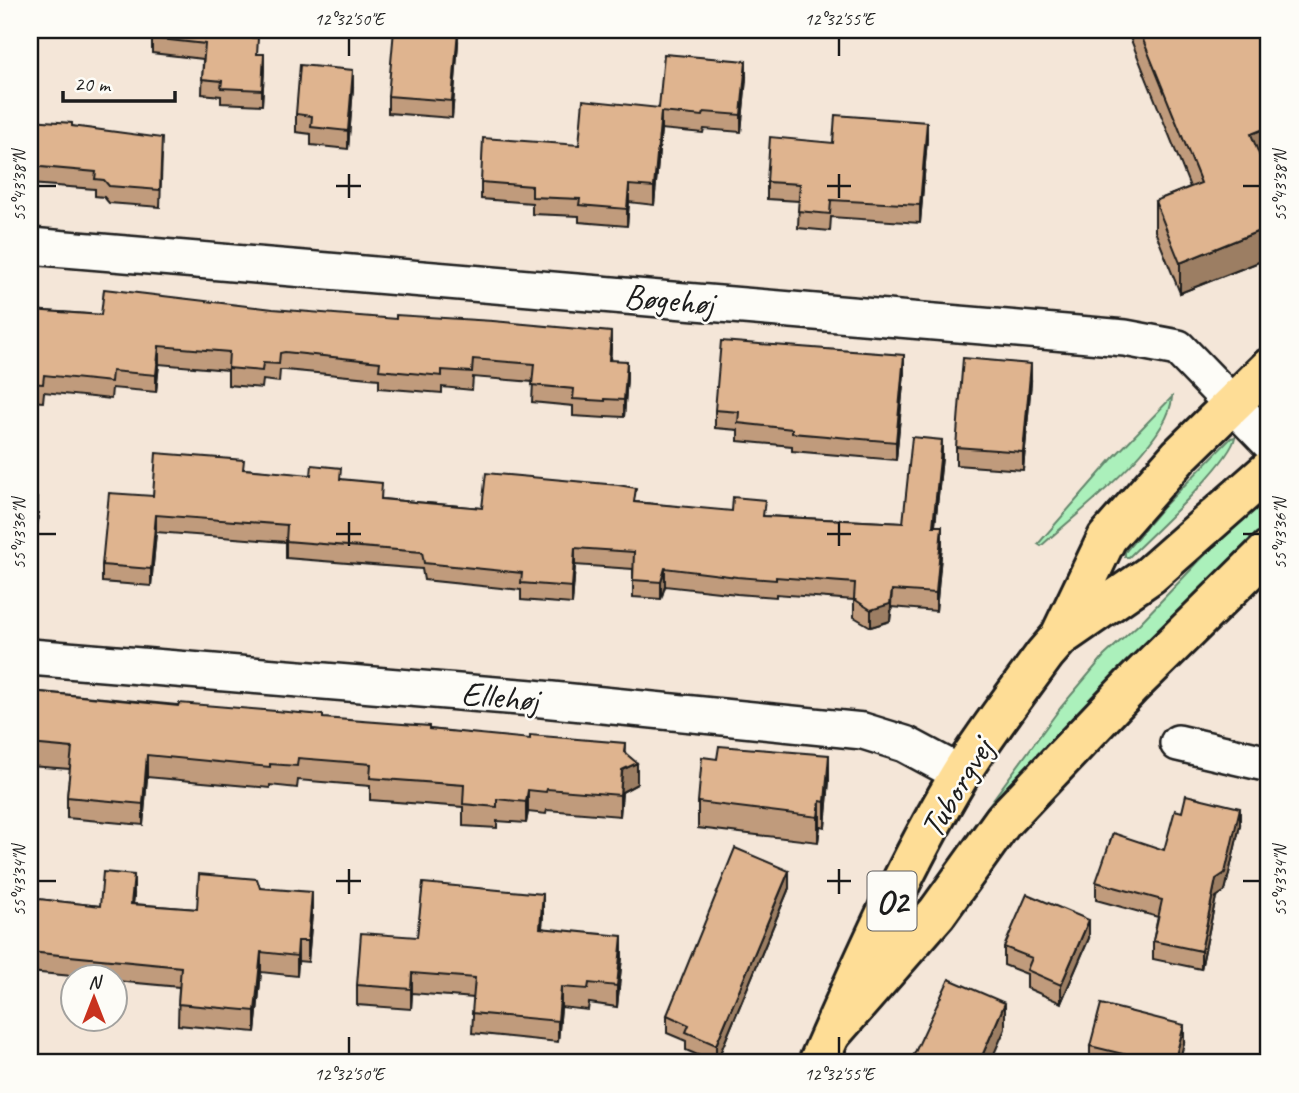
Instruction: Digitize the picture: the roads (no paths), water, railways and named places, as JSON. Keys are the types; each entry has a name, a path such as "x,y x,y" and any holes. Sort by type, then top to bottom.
{"main road":[{"name":"Tuborgvej","path":"825,1048 884,918 961,774 1059,638 1107,538 1232,401 1269,368"},
{"name":"Tuborgvej","path":"1059,638 1150,575 1269,470"},
{"path":"825,1048 937,913 1003,821 1195,621 1269,550"}],"street":[{"name":"Bøgehøj","path":"30,246 1125,338 1178,348 1269,442"},
{"name":"Ellehøj","path":"30,657 533,698 863,731 905,744 961,774"},
{"path":"1178,743 1269,764"}]}
